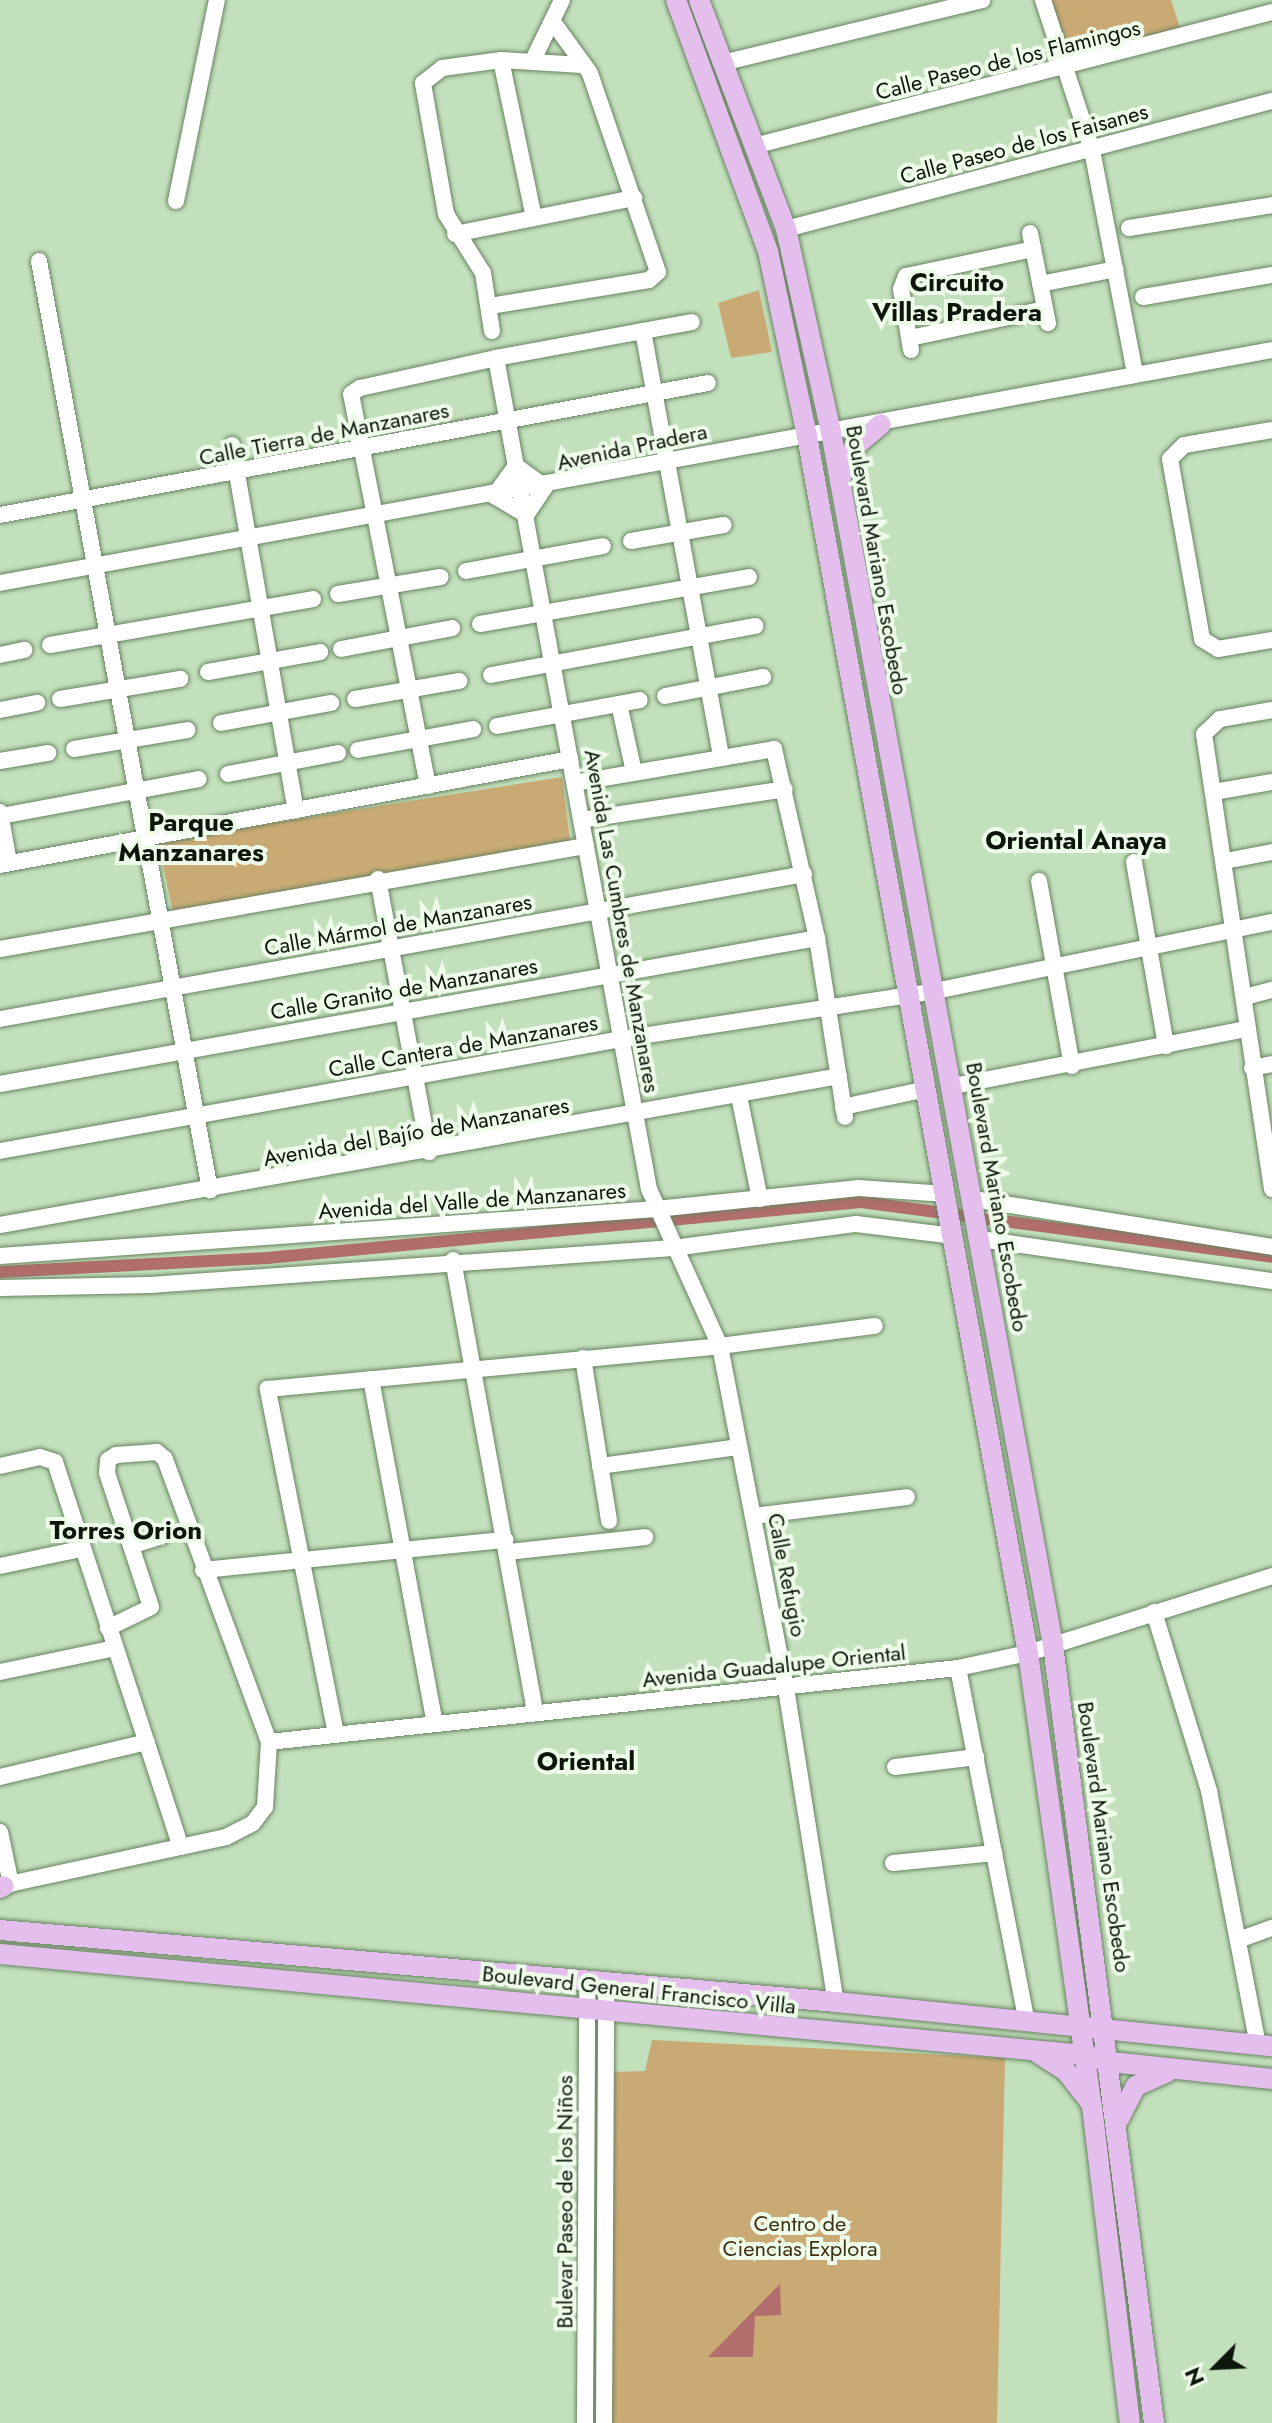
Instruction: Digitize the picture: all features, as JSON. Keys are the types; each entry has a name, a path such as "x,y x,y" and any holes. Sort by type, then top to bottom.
{"main road":[{"path":"676,0 768,251 807,436 858,734 910,993 1028,1653 1092,2106 1130,2423"},
{"name":"Boulevard Mariano Escobedo","path":"699,0 786,229 831,432 839,491 953,1086 1053,1645 1107,2030 1154,2423"},
{"path":"839,491 846,458 881,424"},
{"name":"Boulevard General Francisco Villa","path":"0,1930 836,2002 1142,2036 1265,2045"},
{"name":"Boulevard General Francisco Villa","path":"0,1954 1085,2055 1111,2062 1272,2079"},
{"path":"1101,1992 1142,2036"},
{"path":"1035,2051 1066,2071 1092,2106"},
{"path":"1117,2127 1136,2086 1148,2077 1179,2070"}],"street":[{"path":"176,201 217,0"},
{"path":"534,58 562,0"},
{"path":"722,63 982,0"},
{"path":"1043,0 1092,150 1135,373"},
{"name":"Calle Paseo de los Flamingos","path":"754,146 1272,12"},
{"path":"490,306 655,277 656,264 595,84 553,22"},
{"path":"492,331 490,306 478,262 455,234 442,201 423,83 442,68 501,60 534,58 582,65"},
{"path":"501,60 534,218"},
{"name":"Calle Paseo de los Faisanes","path":"786,229 1272,101"},
{"path":"455,234 634,198"},
{"path":"1129,228 1272,205"},
{"path":"1031,241 1040,284 1046,316 911,344 901,289 906,276 1031,241"},
{"path":"39,261 210,1190"},
{"path":"1040,284 1116,269"},
{"path":"1143,297 1272,275"},
{"path":"428,786 351,394 360,388 496,358 692,322"},
{"path":"643,331 721,756"},
{"name":"Avenida Pradera","path":"0,583 247,536 545,487 668,461 1272,350"},
{"name":"Avenida Las Cumbres de Manzanares","path":"496,358 635,1116 656,1211 720,1346"},
{"name":"Calle Tierra de Manzanares","path":"0,515 708,383"},
{"path":"1272,430 1172,452 1170,468 1190,586 1205,645 1218,649 1272,640"},
{"path":"232,445 296,810"},
{"path":"516,466 545,487 526,515 494,496 516,466"},
{"path":"631,541 724,525"},
{"path":"466,571 603,546"},
{"path":"338,594 441,577"},
{"path":"480,624 749,577"},
{"path":"50,645 313,599"},
{"path":"491,675 755,626"},
{"path":"341,649 452,628"},
{"path":"0,655 24,650"},
{"path":"208,672 320,652"},
{"path":"665,696 763,677"},
{"path":"60,699 180,679"},
{"path":"355,699 459,681"},
{"path":"497,726 640,700"},
{"path":"0,710 37,703"},
{"path":"221,723 331,703"},
{"path":"619,704 634,772"},
{"path":"1272,710 1220,719 1204,734 1272,1189"},
{"path":"358,750 473,729"},
{"path":"74,749 187,730"},
{"path":"574,783 774,749 817,938 844,1112 927,1089"},
{"path":"0,761 48,753"},
{"path":"228,774 338,753"},
{"path":"199,779 0,814 4,864 570,759"},
{"path":"1214,792 1272,782"},
{"path":"581,820 785,789"},
{"path":"0,949 378,879 586,846"},
{"path":"1225,861 1272,852"},
{"path":"1134,862 1151,945 1166,1046"},
{"name":"Calle Mármol de Manzanares","path":"0,1019 804,874"},
{"path":"378,879 429,1152"},
{"path":"1039,881 1072,1066"},
{"name":"Calle Cantera de Manzanares","path":"0,1151 826,1004 935,991 1272,922"},
{"name":"Calle Granito de Manzanares","path":"0,1084 817,938"},
{"path":"1245,997 1272,990"},
{"path":"953,1086 1072,1066 1247,1029"},
{"path":"1252,1068 1272,1064"},
{"name":"Avenida del Bajío de Manzanares","path":"0,1225 635,1116 839,1076"},
{"path":"739,1096 760,1199"},
{"name":"Avenida del Valle de Manzanares","path":"0,1256 656,1211 859,1188 946,1199"},
{"path":"974,1202 1272,1247"},
{"path":"0,1288 150,1285 671,1245 856,1224 953,1231"},
{"path":"979,1236 1272,1281"},
{"path":"453,1260 535,1713"},
{"path":"336,1734 268,1389 720,1346 875,1326"},
{"name":"Calle Refugio","path":"720,1346 786,1688 836,2002"},
{"path":"583,1358 609,1521"},
{"path":"371,1379 435,1723"},
{"path":"600,1466 739,1447"},
{"path":"0,1832 4,1886 226,1837 260,1817 269,1796 269,1742 203,1570 165,1459 150,1450 116,1455 107,1466 151,1607 108,1628"},
{"path":"0,1466 40,1457 55,1462 181,1847"},
{"path":"753,1516 907,1497"},
{"path":"131,1546 162,1536"},
{"path":"203,1570 403,1549 645,1537"},
{"path":"0,1566 81,1549"},
{"name":"Avenida Guadalupe Oriental","path":"269,1742 958,1668 1028,1653 1272,1576"},
{"path":"1154,1612 1209,1791 1265,2045"},
{"path":"0,1672 115,1648"},
{"path":"958,1668 1027,2022"},
{"path":"0,1777 147,1742"},
{"path":"895,1767 976,1757"},
{"path":"893,1863 995,1853"},
{"path":"1241,1939 1272,1928"},
{"name":"Bulevar Paseo de los Niños","path":"597,1982 606,2236 604,2423"},
{"name":"Bulevar Paseo de los Niños","path":"585,2423 587,2236 598,2009"},
{"path":"587,2236 606,2236"}],"green space":[{"path":"1049,0 1171,0 1182,34 1068,61"},
{"path":"759,290 772,352 731,358 718,303"},
{"name":"Parque Manzanares","path":"562,777 570,840 173,913 158,841"},
{"name":"Centro de Ciencias Explora","path":"652,2040 1005,2058 997,2423 612,2423 611,2072 645,2071"}],"shaded area":[{"path":"780,2284 781,2315 755,2316 753,2357 708,2357"}],"waterway":[{"path":"0,1272 267,1258 861,1202 1272,1257"}],"district":[{"name":"Circuito Villas Pradera","path":"957,298"},
{"name":"Parque Manzanares","path":"191,838"},
{"name":"Oriental Anaya","path":"1076,841"},
{"name":"Torres Orion","path":"126,1531"},
{"name":"Oriental","path":"586,1762"}]}
